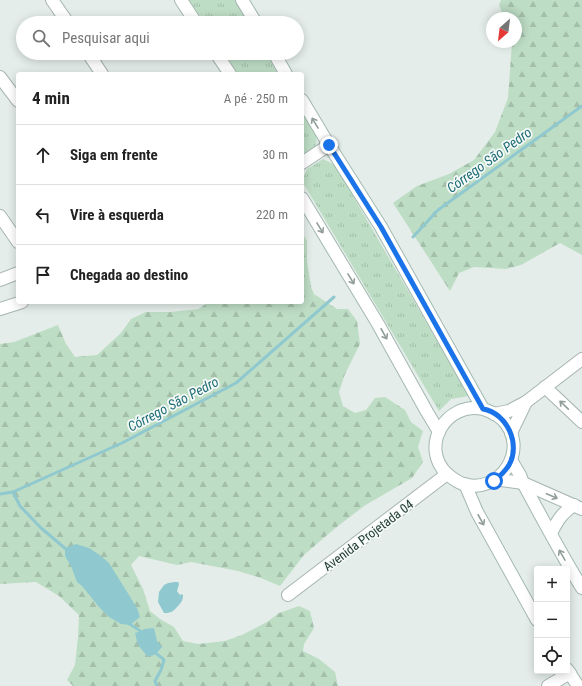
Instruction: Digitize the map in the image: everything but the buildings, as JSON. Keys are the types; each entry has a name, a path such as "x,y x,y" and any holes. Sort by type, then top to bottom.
{"main road":[{"path":"52,0 63,16"},
{"path":"181,0 191,16"},
{"path":"242,0 252,16"},
{"path":"93,60 101,72"},
{"path":"221,60 229,72"},
{"path":"278,60 285,72"},
{"path":"0,77 16,98"},
{"path":"304,103 381,227 489,411 497,415 505,423 511,433 513,443 513,454 511,460 503,474 494,480 484,485 472,486 462,483 447,474 438,461 436,450 436,439 446,420 455,413 465,409 476,408 489,411 509,411 526,402 582,359"},
{"path":"304,162 329,145"},
{"path":"304,201 364,300 439,432"},
{"path":"0,216 16,239"},
{"path":"0,280 16,274"},
{"path":"0,309 16,304"},
{"path":"545,387 582,422"},
{"path":"511,433 526,402"},
{"path":"511,460 560,551 582,588"},
{"name":"Avenida Projetada 04","path":"288,595 447,474"},
{"path":"494,480 523,483 578,507"},
{"path":"465,484 477,512 534,615"},
{"path":"551,533 564,512 578,507"},
{"path":"548,686 564,674"},
{"path":"570,674 578,686"}],"green space":[{"path":"189,0 235,0 245,16 200,16"},
{"path":"501,0 582,0 582,255 560,243 521,265 506,269 474,267 459,273 450,291 393,203 417,186 449,174 474,160 495,132 508,98 512,48 522,48 522,12 502,12 499,5"},
{"path":"229,60 272,60 280,72 237,72"},
{"path":"304,112 317,135 316,145 308,153 304,153"},
{"path":"323,159 335,165 469,396 451,399 439,411 304,184 304,176 307,169"},
{"path":"304,236 307,241 307,261 311,287 314,294 337,309 348,309 357,321 360,344 345,374 339,392 343,406 355,413 366,410 375,398 385,397 405,410 411,422 423,431 418,447 423,462 412,478 364,506 333,530 304,555 280,586 238,571 191,562 177,565 139,556 131,565 143,589 150,611 174,627 183,641 198,644 225,641 242,635 267,622 279,613 299,606 310,611 314,628 304,644 303,651 319,659 335,672 338,686 73,686 67,680 75,665 79,615 59,596 36,582 0,584 0,344 14,342 58,325 66,344 75,357 97,355 121,333 131,319 146,312 170,312 198,309 206,304 304,304"}],"water":[{"path":"76,544 89,548 109,563 137,608 140,617 130,625 121,624 109,617 77,582 71,566 65,556 65,548"},
{"path":"178,582 179,584 177,591 180,595 183,595 183,599 173,611 164,613 158,602 159,592 164,585"},
{"path":"154,628 157,641 162,647 156,654 148,657 138,645 135,633 144,629"}],"waterway":[{"name":"Córrego São Pedro","path":"413,237 438,210 582,106"},
{"name":"Córrego São Pedro","path":"0,494 13,492 122,443 236,383 334,297"},
{"path":"13,492 20,506 40,527 67,550"},
{"path":"127,622 140,630 143,634"},
{"path":"154,651 164,660 155,681 157,686"}],"route":[{"path":"329,145 381,227 483,409 497,415 505,423 511,433 513,454 511,460 503,474 494,481"}]}
